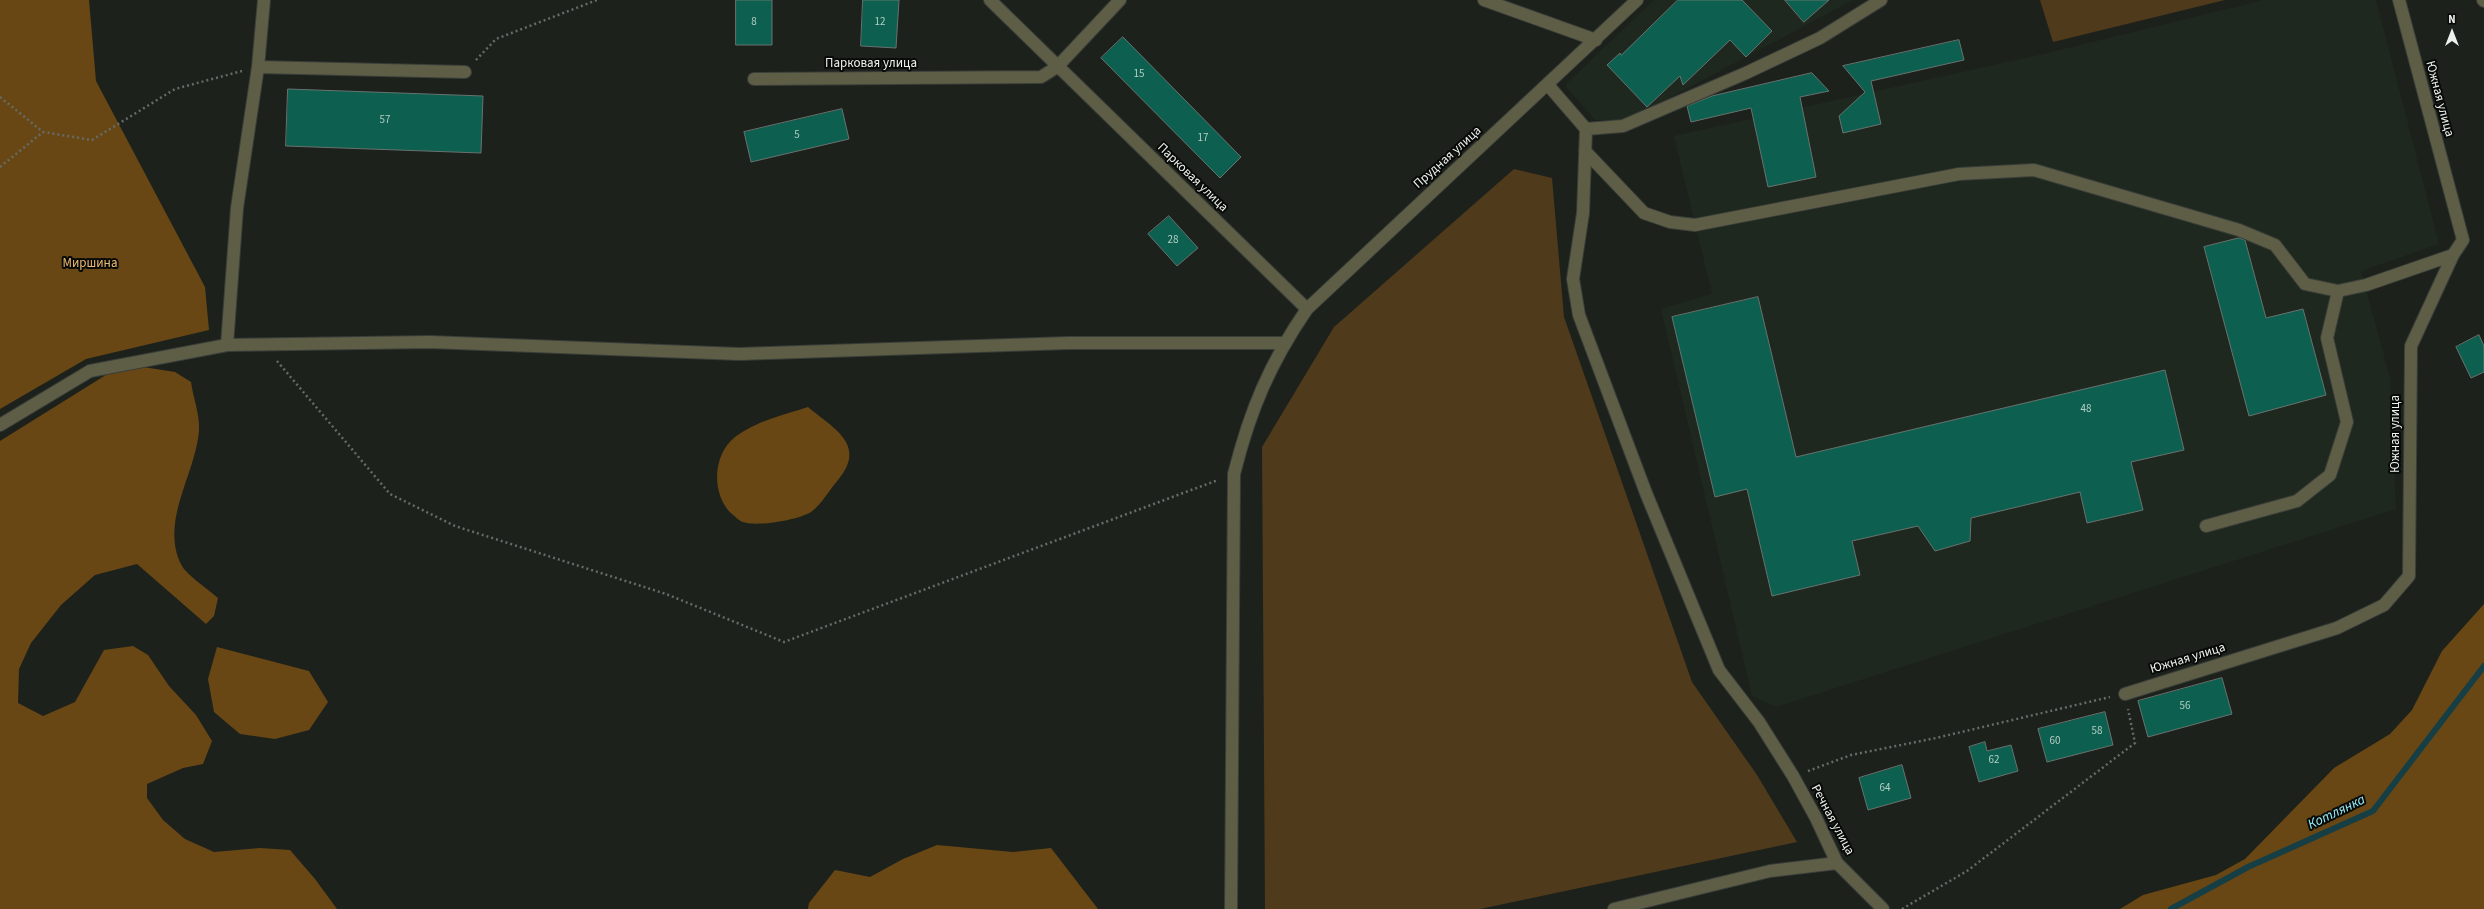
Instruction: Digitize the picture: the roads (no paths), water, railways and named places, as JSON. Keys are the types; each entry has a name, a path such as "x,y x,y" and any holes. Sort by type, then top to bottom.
{"street":[{"path":"227,345 238,208 258,67 264,0"},
{"name":"Парковая улица","path":"990,0 1307,309"},
{"name":"Парковая улица","path":"754,79 1041,77 1058,67 1120,0"},
{"path":"1484,0 1596,40"},
{"name":"Прудная улица","path":"1231,909 1234,474 1247,425 1284,343 1307,309 1391,228 1548,85 1637,0"},
{"path":"1548,85 1586,129 1623,126 1746,73 1820,38 1881,0"},
{"name":"Южная улица","path":"2125,694 2337,628 2384,605 2409,576 2411,346 2453,255 2463,240 2399,0"},
{"path":"258,67 465,72"},
{"name":"Речная улица","path":"1586,129 1583,213 1573,279 1579,315 1646,493 1720,670 1759,722 1793,776 1816,818 1837,863 1883,909"},
{"path":"1585,150 1644,213 1670,222 1695,225 1960,174 2034,170 2239,230 2275,245 2305,284 2338,291 2366,284 2453,255"},
{"path":"2206,526 2297,501 2330,475 2347,422 2326,338 2338,291"},
{"path":"0,425 90,371 227,345 430,342 739,354 1068,343 1284,343"},
{"path":"1614,909 1770,871 1837,863"}],"waterway":[{"name":"Котлянка","path":"2171,909 2248,867 2373,811 2484,666"}],"park label":[{"name":"Миршина","path":"90,264"}]}
